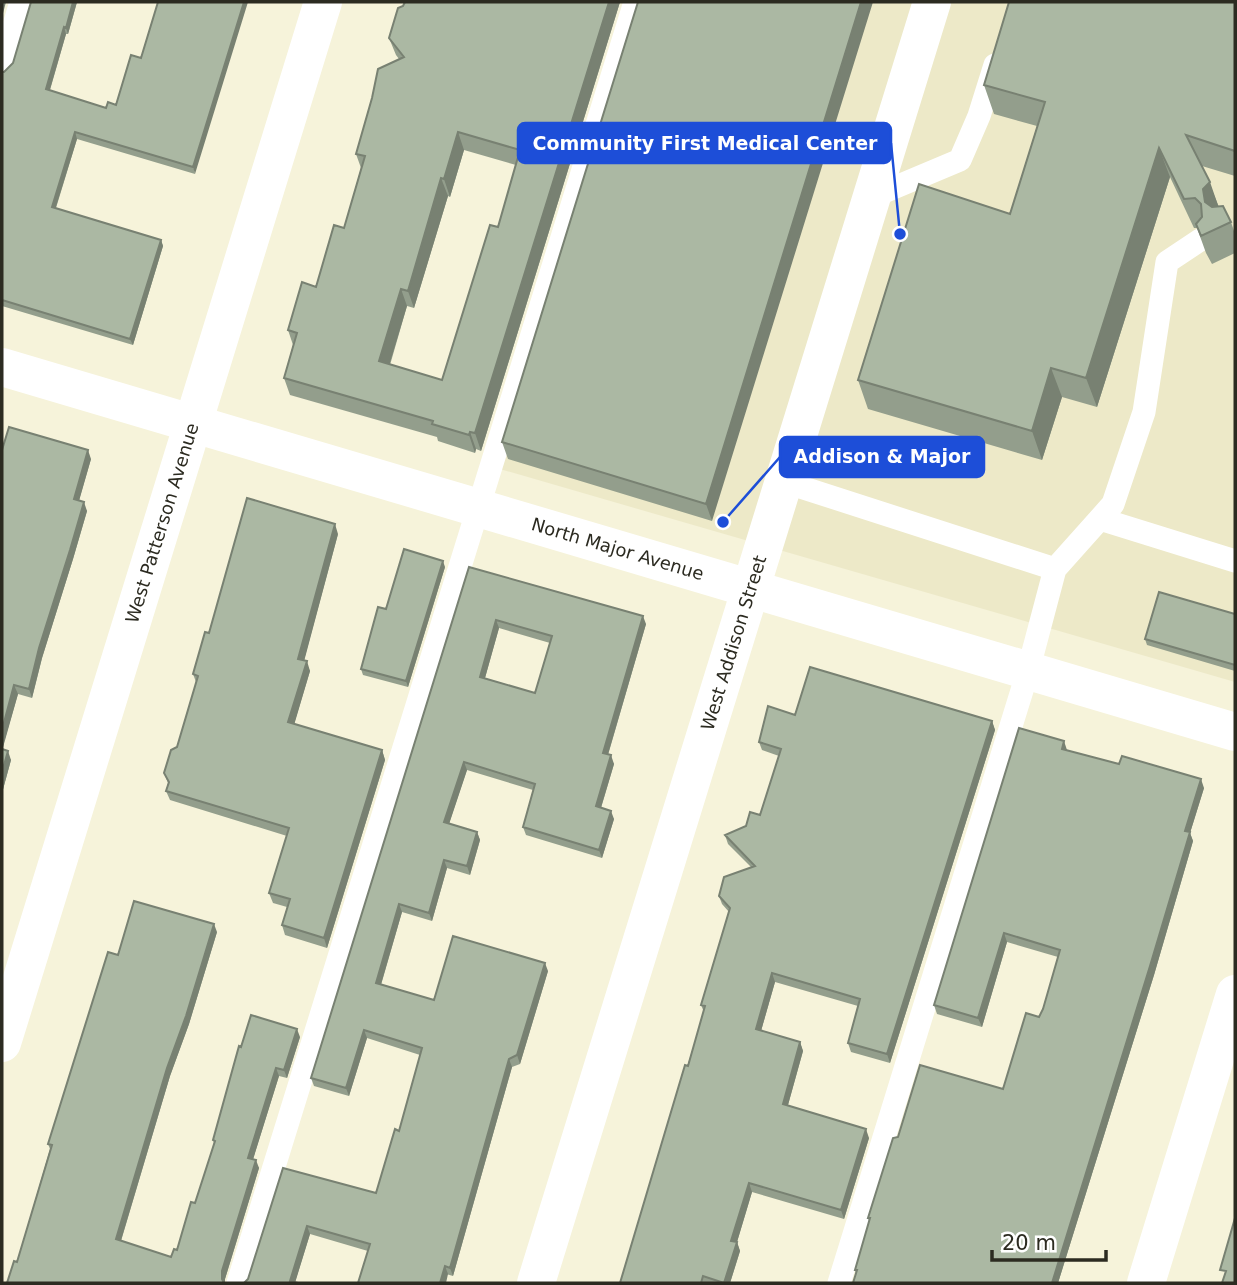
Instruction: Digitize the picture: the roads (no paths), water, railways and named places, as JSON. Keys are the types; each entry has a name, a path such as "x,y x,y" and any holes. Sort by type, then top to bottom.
{"street":[{"name":"West Patterson Avenue","path":"2,1043 323,2"},
{"name":"West Addison Street","path":"536,1283 932,2"},
{"name":"North Major Avenue","path":"2,367 1235,732"},
{"path":"1146,1283 1235,994"}],"lane":[{"path":"2,65 21,2"},
{"path":"238,1283 635,2"},
{"path":"872,197 960,160 979,116 1002,39"},
{"path":"839,1283 1028,671 1055,569 1113,505 1144,412 1167,262 1200,240"},
{"path":"785,482 1055,569"},
{"path":"1100,519 1235,561"}],"place":[{"name":"Community First Medical Center","path":"900,234"},
{"name":"Addison & Major","path":"723,522"}]}
